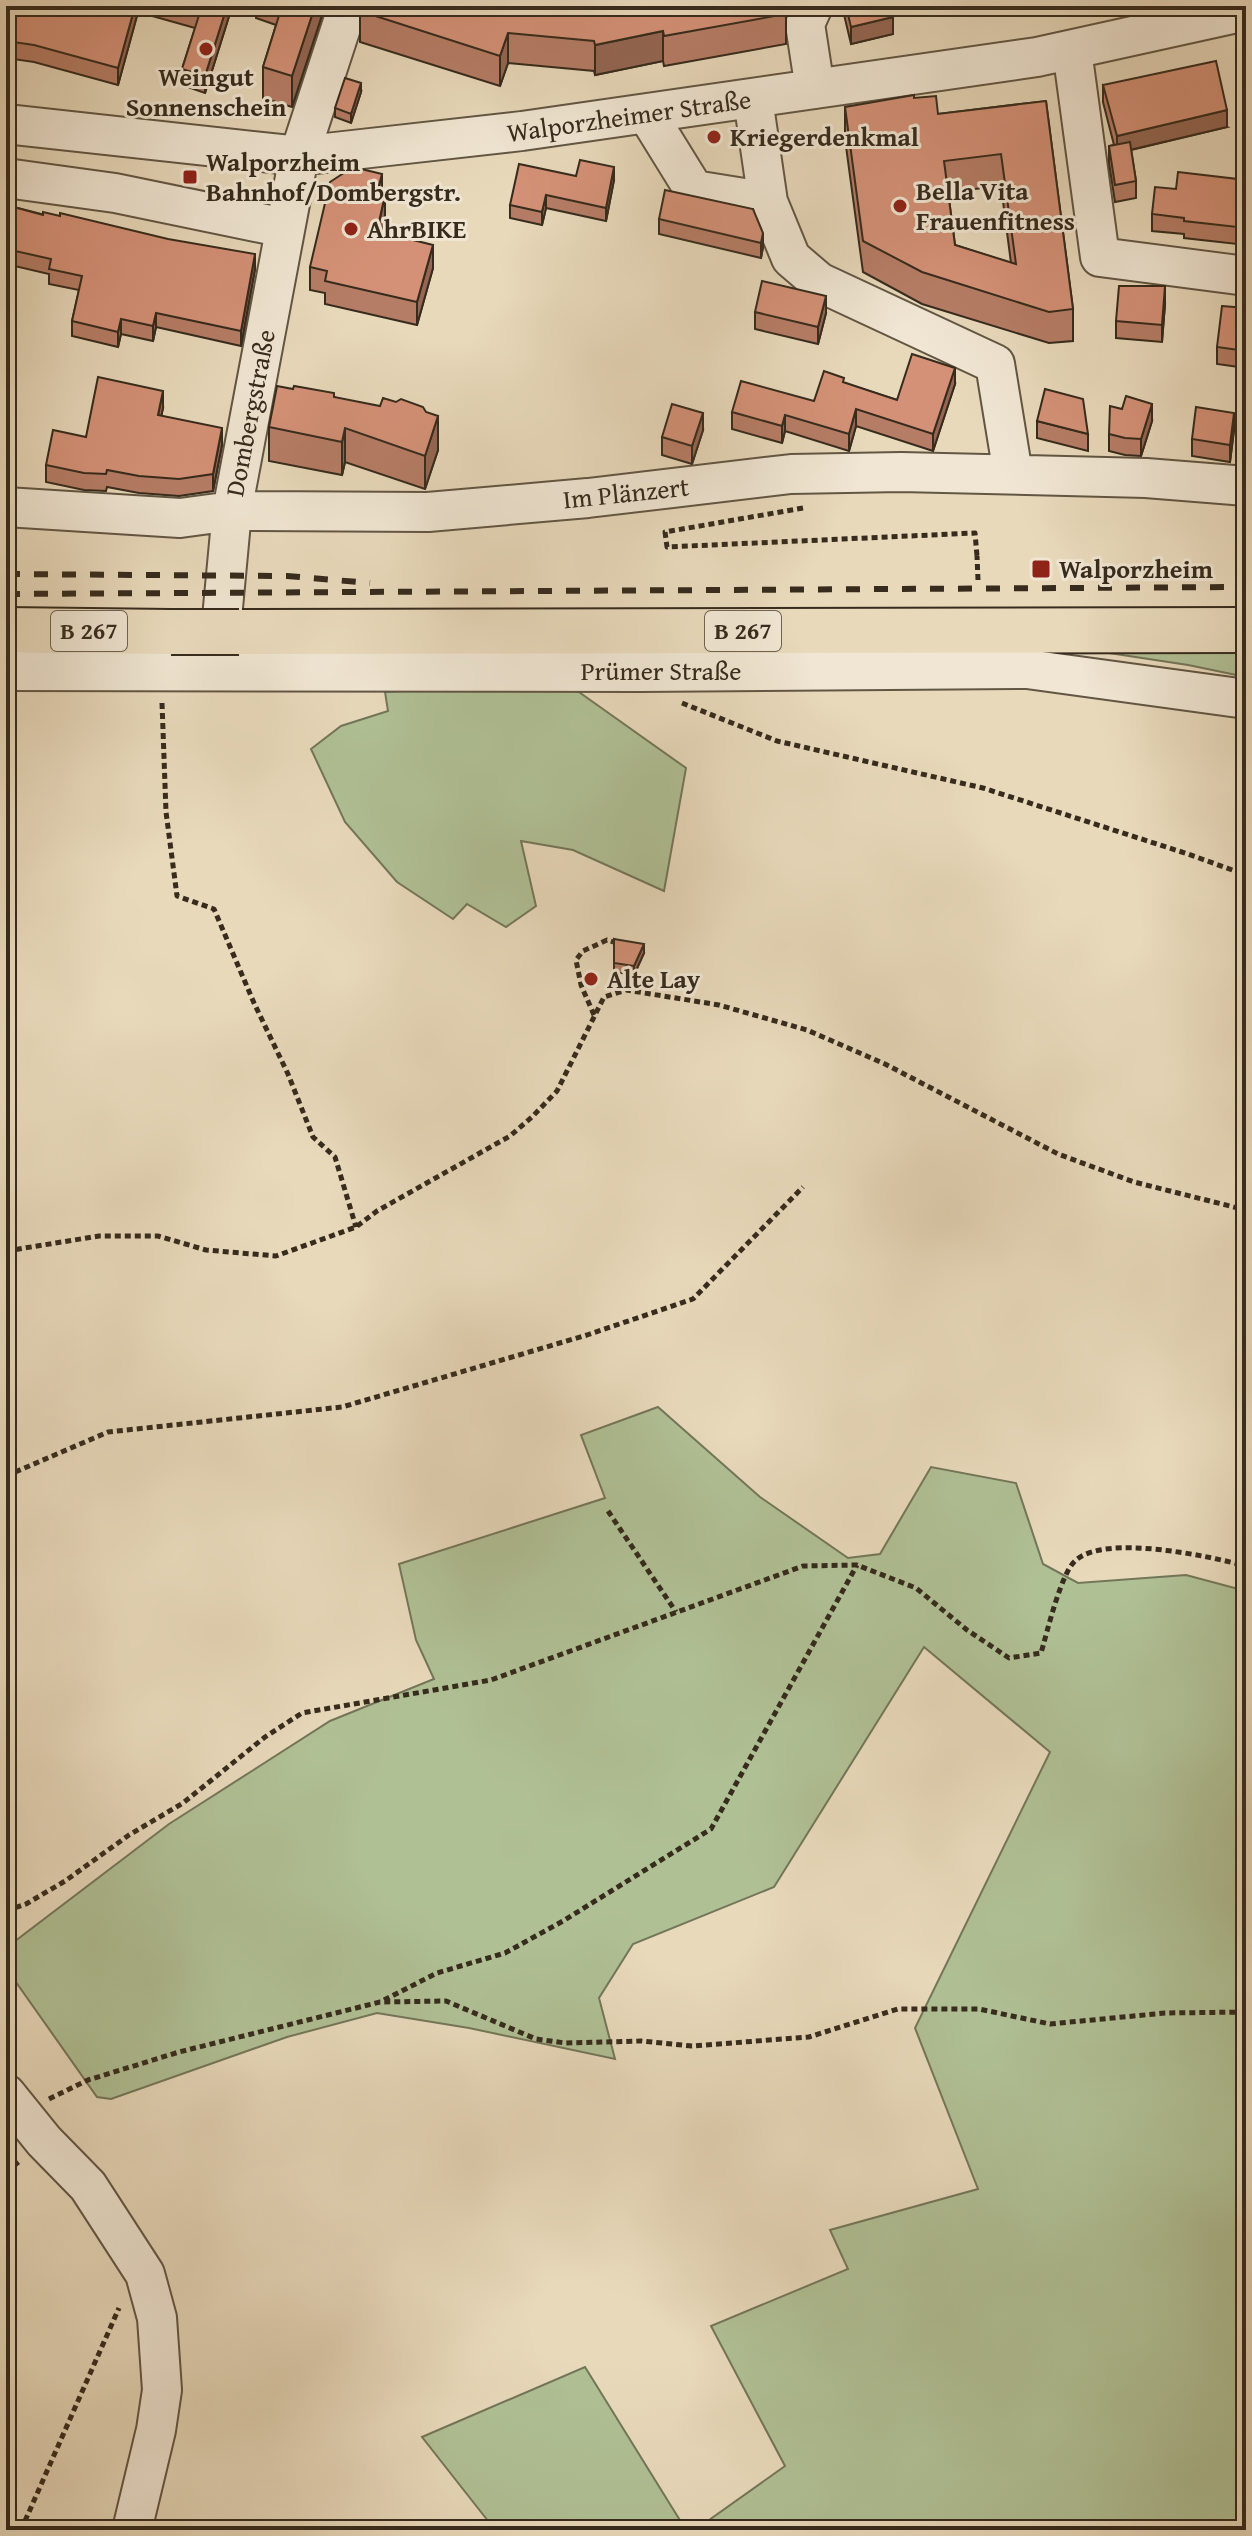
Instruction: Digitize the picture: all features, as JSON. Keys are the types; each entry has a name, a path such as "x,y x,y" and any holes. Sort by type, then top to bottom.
{"main road":[{"name":"B 267","path":"6,630 166,651 239,632 1246,630"}],"street":[{"name":"Dombergstraße","path":"217,672 232,511 299,156 348,6"},
{"path":"813,6 805,24 815,89"},
{"name":"Walporzheimer Straße","path":"6,124 299,156 522,131 1037,57 1072,50 1120,22 1246,11"},
{"path":"1072,50 1100,257 1246,276"},
{"path":"753,99 768,202 791,258 819,282 995,364 1013,474"},
{"path":"647,114 694,190 768,202"},
{"path":"6,178 115,193 285,228"},
{"name":"Im Plänzert","path":"6,507 180,518 232,511 428,512 588,498 791,474 901,472 1146,478 1246,486"},
{"name":"Prümer Straße","path":"6,671 166,651 217,672 1027,669 1246,699"},
{"path":"15,2105 88,2186 145,2274 157,2318 162,2390 156,2430 132,2530"}],"path":[{"path":"805,508 665,532 667,547 975,533 980,556 978,580"},
{"path":"166,651 166,812 177,896 214,909 313,1137 335,1157 356,1227"},
{"path":"640,672 687,707 777,741 983,788 1246,875"},
{"path":"594,1016 581,985 576,960 578,954 607,940 630,948"},
{"path":"6,1251 99,1236 158,1236 206,1250 276,1256 356,1227 377,1211 510,1136 532,1117 557,1091 604,997 626,990 719,1005 807,1030 885,1064 1058,1154 1134,1182 1246,1210"},
{"path":"6,1476 108,1432 342,1407 587,1335 693,1299 803,1187"},
{"path":"608,1511 676,1612"},
{"path":"6,1911 26,1904 65,1881 129,1835 183,1803 265,1737 302,1713 491,1680 803,1566 857,1565 916,1588 967,1630 1009,1658 1041,1653 1054,1607 1073,1562 1088,1553 1102,1549 1198,1553 1246,1566"},
{"path":"15,2105 45,2101 88,2080 179,2052 380,2002 437,1973 505,1953 563,1921 711,1829 857,1565"},
{"path":"380,2002 446,2001 536,2039 565,2043 641,2041 692,2046 809,2037 898,2009 979,2009 1050,2024 1165,2013 1246,2012"},
{"path":"21,2530 124,2296 145,2274"}],"green space":[{"path":"1063,646 1246,650 1246,677 1188,665"},
{"path":"562,680 686,768 664,891 573,850 521,841 536,906 506,927 467,904 453,919 397,882 345,822 311,749 341,726 388,711 385,692"},
{"path":"658,1407 760,1497 848,1558 880,1554 931,1467 1016,1483 1043,1564 1078,1583 1186,1575 1246,1591 1246,2530 695,2530 785,2466 711,2326 848,2269 830,2230 978,2189 915,2028 1050,1752 924,1647 774,1887 633,1944 599,1998 615,2059 469,2028 377,2013 287,2037 111,2099 97,2097 6,1968 6,1948 169,1824 330,1721 434,1679 416,1640 399,1564 605,1498 581,1435"},
{"path":"585,2367 686,2530 492,2530 492,2526 422,2437"}],"building":[{"path":"6,6 135,6 118,68 34,45 6,41"},
{"name":"Weingut Sonnenschein","path":"178,6 227,6 205,76 182,69 200,12"},
{"path":"282,6 315,6 292,76 263,67"},
{"path":"361,6 785,6 786,14 664,36 663,31 595,45 594,41 508,33 500,56 360,11"},
{"path":"846,6 890,6 893,17 851,27"},
{"path":"1246,17 1246,51 1242,52 1243,18"},
{"path":"1216,61 1227,110 1117,136 1103,85"},
{"path":"345,78 361,83 351,114 335,108"},
{"path":"914,95 914,98 936,96 938,114 1046,101 1073,309 1049,312 922,272 863,241 845,107","holes":["1001,154 1016,264 955,245 944,161"]},
{"path":"1130,142 1136,181 1115,185 1109,146"},
{"path":"580,160 614,167 606,208 546,195 542,212 510,205 519,164 576,176"},
{"path":"353,167 382,174 377,193 385,195 377,231 433,245 417,302 325,281 327,271 310,267 330,182"},
{"path":"1178,172 1246,180 1246,228 1152,214 1155,187 1176,189"},
{"path":"665,190 753,209 763,233 761,243 659,219"},
{"path":"6,205 43,215 43,212 60,216 60,213 168,239 255,254 241,331 156,313 153,326 121,319 118,332 72,321 82,276 49,269 51,259 6,249"},
{"path":"762,281 826,296 818,327 755,312"},
{"path":"1119,286 1165,286 1162,325 1116,321"},
{"path":"1222,306 1246,308 1246,351 1217,347"},
{"path":"912,354 955,368 933,434 856,409 849,434 785,415 782,426 732,412 741,381 814,401 824,371 844,378 843,382 897,400"},
{"path":"98,377 163,391 158,415 222,428 213,474 179,479 107,470 106,474 84,473 46,465 53,430 86,437"},
{"path":"277,386 334,393 334,397 380,406 383,398 396,402 401,399 438,416 425,456 345,428 342,442 269,427"},
{"path":"1045,389 1083,399 1088,434 1037,421"},
{"path":"1126,396 1152,404 1141,439 1109,434 1110,406 1122,409"},
{"path":"672,404 703,413 692,446 662,437"},
{"path":"1196,407 1234,413 1230,445 1192,439"},
{"path":"614,939 644,944 634,966 614,963"}],"railway":[{"path":"6,574 287,576 370,583"},
{"path":"6,594 1246,587"}],"place":[{"name":"Weingut Sonnenschein","path":"206,49"},
{"name":"Kriegerdenkmal","path":"714,137"},
{"name":"Walporzheim Bahnhof/Dombergstr.","path":"190,177"},
{"name":"Bella Vita Frauenfitness","path":"900,206"},
{"name":"AhrBIKE","path":"351,229"},
{"name":"Walporzheim","path":"1041,569"},
{"name":"Alte Lay","path":"591,979"}]}
